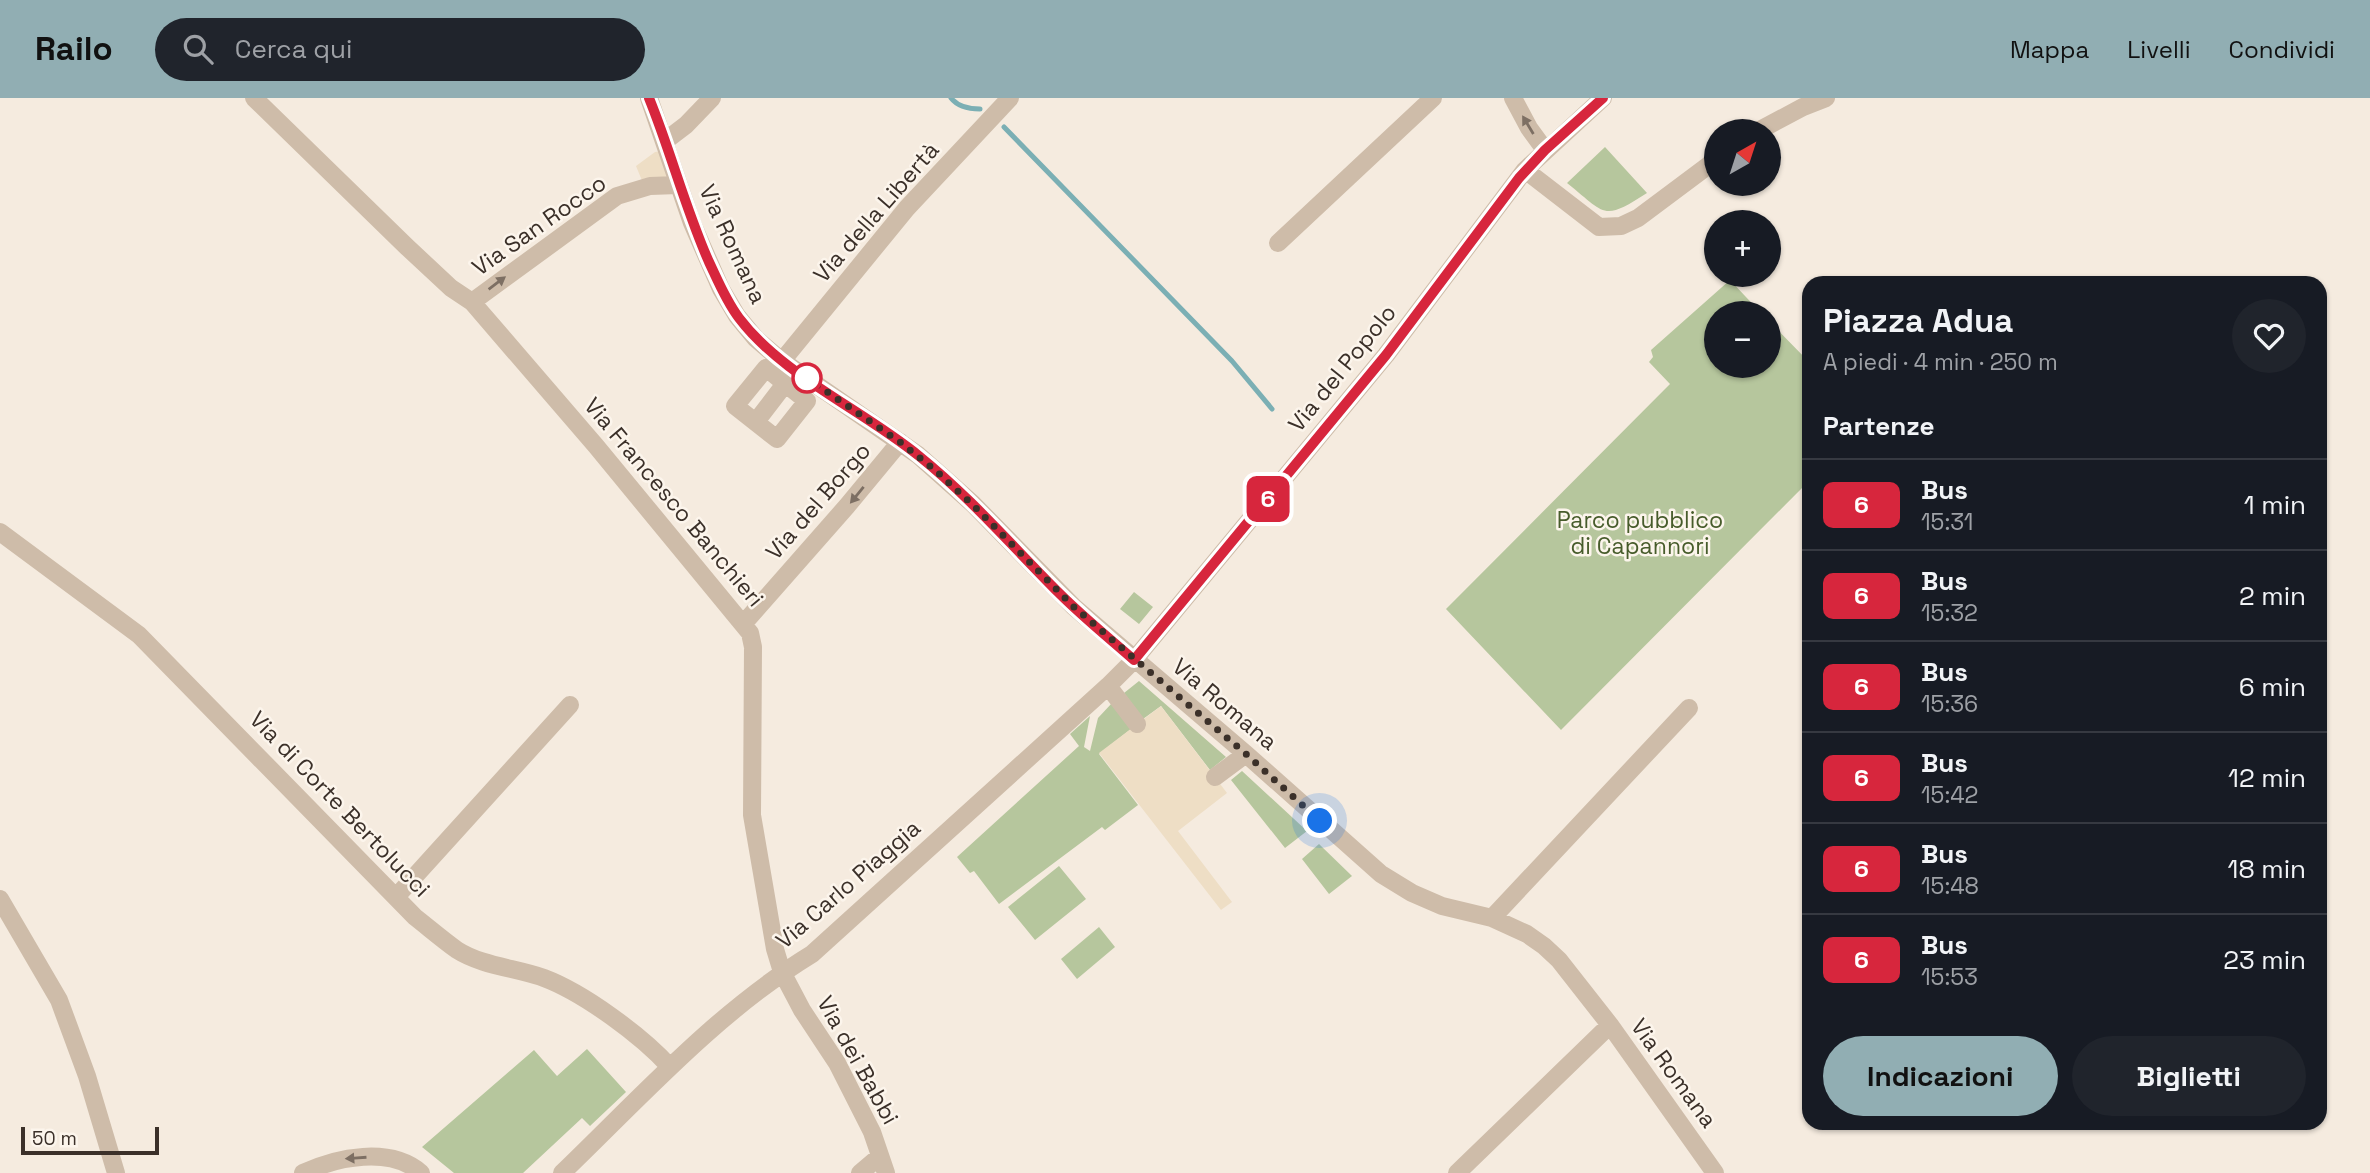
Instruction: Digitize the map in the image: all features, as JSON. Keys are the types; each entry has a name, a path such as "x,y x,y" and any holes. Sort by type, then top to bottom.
{"street":[{"name":"Via San Rocco","path":"254,98 407,247 464,298 472,302 617,196 650,186 678,185"},
{"name":"Via Romana","path":"649,98 692,223 721,289 737,316 788,372 900,442 952,484 1067,601 1381,874 1412,893 1442,906 1492,918 1527,934 1544,946 1559,960 1610,1025 1715,1173"},
{"path":"665,141 686,125 712,98"},
{"name":"Via della Libertà","path":"758,419 788,372 907,208 1010,98"},
{"path":"1278,243 1433,98"},
{"path":"1513,98 1545,150"},
{"name":"Via del Popolo","path":"1134,660 1386,355 1525,170 1603,98"},
{"path":"1780,119 1826,98"},
{"path":"1525,170 1599,227 1611,228 1638,218 1704,169"},
{"name":"Via Francesco Banchieri","path":"472,302 750,633 753,647 752,816 770,930 782,972"},
{"name":"Via del Borgo","path":"744,623 848,506 900,442"},
{"name":"Via di Corte Bertolucci","path":"0,532 139,635 415,917 458,951 545,979 574,993 627,1029 670,1067"},
{"name":"Via Carlo Piaggia","path":"562,1173 670,1067 736,1007 782,972 812,954 1134,660"},
{"path":"1108,686 1137,724"},
{"path":"396,897 570,705"},
{"path":"1492,918 1689,709"},
{"path":"1215,777 1246,754"},
{"path":"0,899 59,1000 88,1076 116,1173"},
{"name":"Via dei Babbi","path":"782,972 802,1010 837,1063 872,1132 883,1164"},
{"path":"1457,1173 1610,1025"},
{"path":"303,1173 323,1164 358,1157 416,1168"},
{"path":"860,1173 883,1164"}],"green space":[{"path":"1605,147 1647,193 1612,211 1598,207 1567,183"},
{"name":"Parco pubblico di Capannori","path":"1722,287 1737,287 1750,301 1706,301"},
{"name":"Parco pubblico di Capannori","path":"1704,303 1704,378 1781,378 1781,333 1802,355 1802,488 1561,730 1446,609 1670,384 1649,362 1653,357 1651,350"},
{"path":"1134,592 1153,607 1139,624 1120,609"},
{"path":"1139,681 1226,757 1210,770 1161,706 1143,719 1124,693"},
{"path":"1112,703 1131,729 1099,754 1138,805 1105,830 1102,827 999,904 974,871 970,873 957,857 1079,746 1070,734 1090,716 1084,747 1090,751 1098,718"},
{"path":"1242,771 1307,831 1285,848 1231,780"},
{"path":"1319,844 1352,876 1329,894 1302,859"},
{"path":"1059,866 1086,899 1035,940 1008,907"},
{"path":"1099,927 1115,947 1077,979 1061,959"},
{"path":"587,1049 626,1092 590,1126 582,1118 523,1173 454,1173 422,1147 534,1050 557,1076"}],"shaded area":[{"path":"662,151 668,177 664,181 643,183 636,166 655,152"},
{"path":"1161,706 1227,793 1178,831 1232,902 1221,910 1099,753"}],"waterway":[{"path":"951,98 964,107 980,109"},
{"path":"1004,127 1232,361 1272,409"}],"bus line":[{"name":"6","path":"649,98 692,223 721,289 737,316 756,339 770,353 918,455 952,484 1060,594 1134,660 1386,355 1525,170 1603,98"}],"route":[{"path":"807,378 918,455 952,484 1074,607 1320,821"}]}
